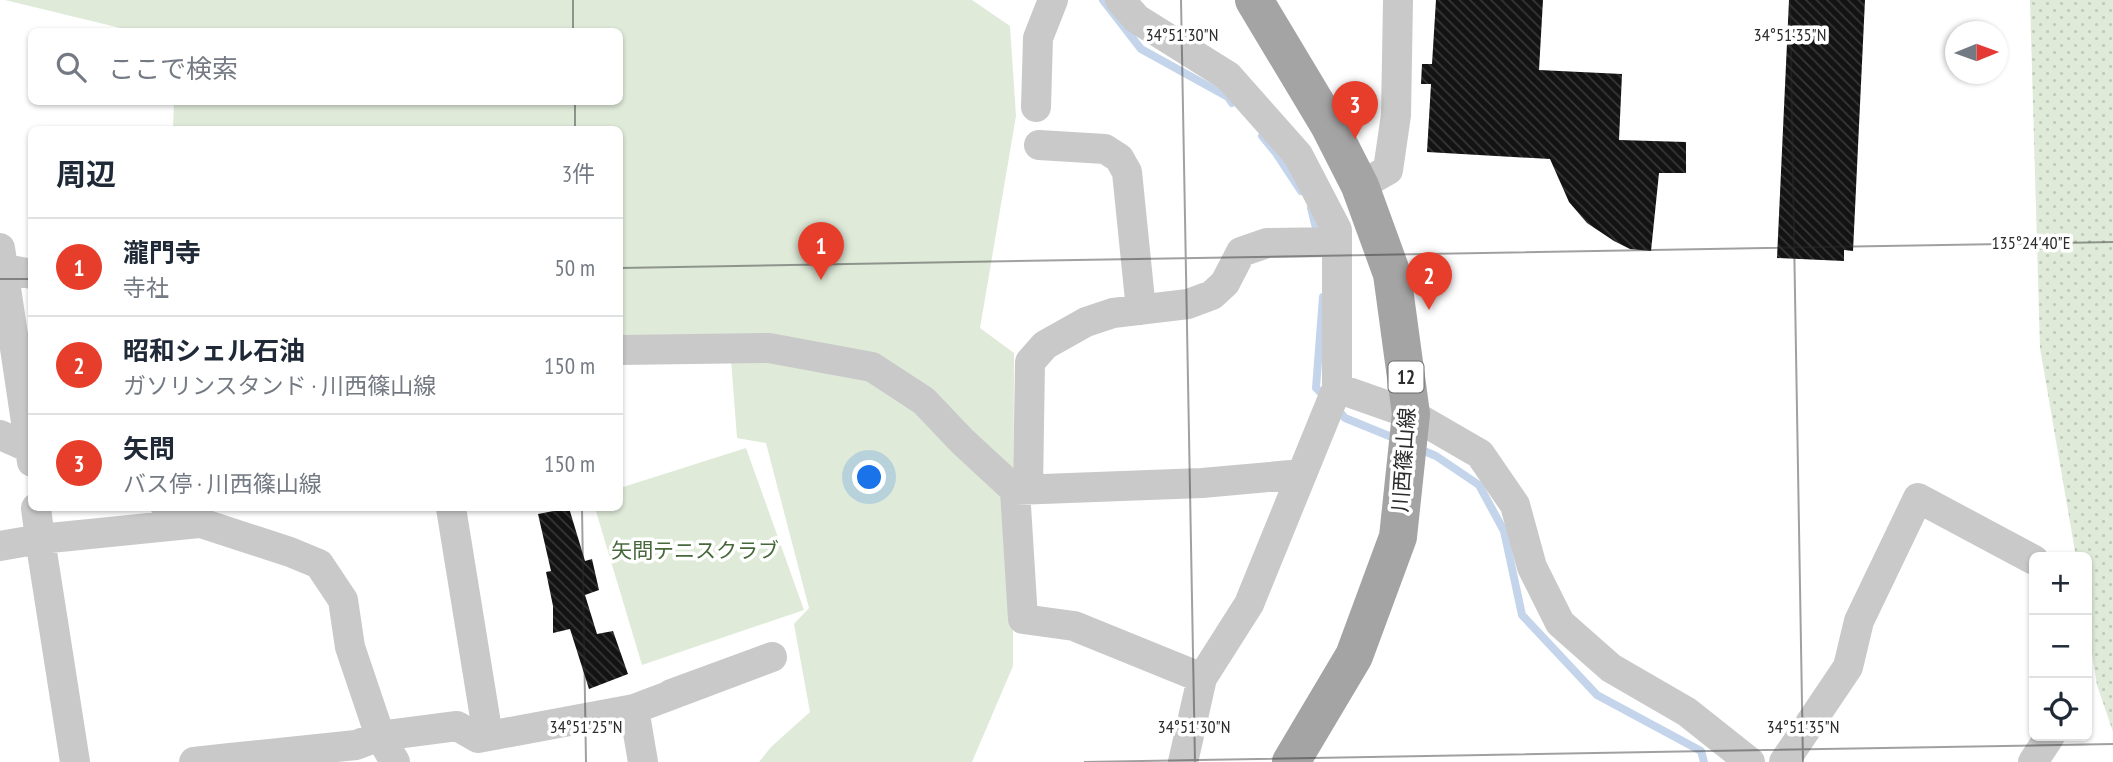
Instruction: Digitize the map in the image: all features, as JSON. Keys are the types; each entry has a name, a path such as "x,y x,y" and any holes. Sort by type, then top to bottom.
{"main road":[{"name":"川西篠山線","path":"1254,0 1329,125 1360,186 1392,274 1411,414 1398,537 1354,656 1291,762"}],"street":[{"path":"1036,107 1038,38 1053,0"},
{"path":"1119,0 1136,19 1228,76 1298,155 1337,230 1337,388 1249,604 1202,678 1183,762"},
{"path":"1360,186 1388,170 1396,115 1398,0"},
{"path":"1039,145 1105,149 1119,158 1127,172 1141,310"},
{"path":"1202,678 1074,626 1023,619 1021,489 1030,362 1045,345 1086,322 1113,313 1188,304 1212,295 1225,283 1241,253 1268,243 1337,242"},
{"path":"9,264 28,427"},
{"path":"623,350 769,348 872,367 924,401 962,441 1021,489 1202,483 1302,474"},
{"path":"1337,388 1411,414 1480,454 1515,505 1532,567 1560,623 1611,668 1687,712 1750,762"},
{"path":"0,435 28,451"},
{"path":"1784,762 1848,667 1859,621 1918,498 2029,557"},
{"path":"36,511 75,762"},
{"path":"181,511 200,515 319,564 342,600 350,647 380,736 395,762"},
{"path":"451,511 488,736"},
{"path":"0,546 200,515"},
{"path":"671,694 772,657"},
{"path":"194,762 356,745 380,736 457,726 478,738 634,709 734,671"},
{"path":"634,709 643,762"},
{"path":"2033,762 2046,741"}],"green space":[{"path":"5,0 972,0 1010,26 1016,116 980,328 1014,353 1013,666 972,762 759,762 771,747 810,712 794,624 809,608 766,443 737,438 731,360 623,342 623,126 173,126 174,105 623,105 623,28 120,28"},
{"path":"2030,0 2113,0 2113,732 2097,685 2092,654 2092,552 2075,552 2040,348"},
{"name":"矢問テニスクラブ","path":"746,448 804,610 642,665 596,511 623,511 623,487"}],"building":[{"path":"1436,0 1543,0 1539,70 1622,74 1619,140 1686,142 1686,173 1659,173 1651,251 1630,249 1587,223 1569,202 1550,159 1427,152 1431,84 1421,84 1422,64 1432,64"},
{"path":"1789,0 1865,0 1853,251 1844,250 1844,261 1777,258"},
{"path":"570,511 585,561 592,559 599,590 585,595 597,634 613,631 628,674 589,689 570,629 553,633 553,606 546,572 551,571 538,514"}],"waterway":[{"path":"1103,0 1141,49 1228,97 1232,103"},
{"path":"1262,136 1301,191"},
{"path":"1311,208 1318,236"},
{"path":"1323,297 1316,388 1327,399"},
{"path":"1336,408 1345,418 1399,440"},
{"path":"1417,448 1436,456 1479,485 1504,531 1522,615 1597,695 1701,751 1704,762"}],"place":[{"name":"矢問","path":"1355,139"},
{"name":"瀧門寺","path":"821,280"},
{"name":"昭和シェル石油","path":"1429,310"}]}
